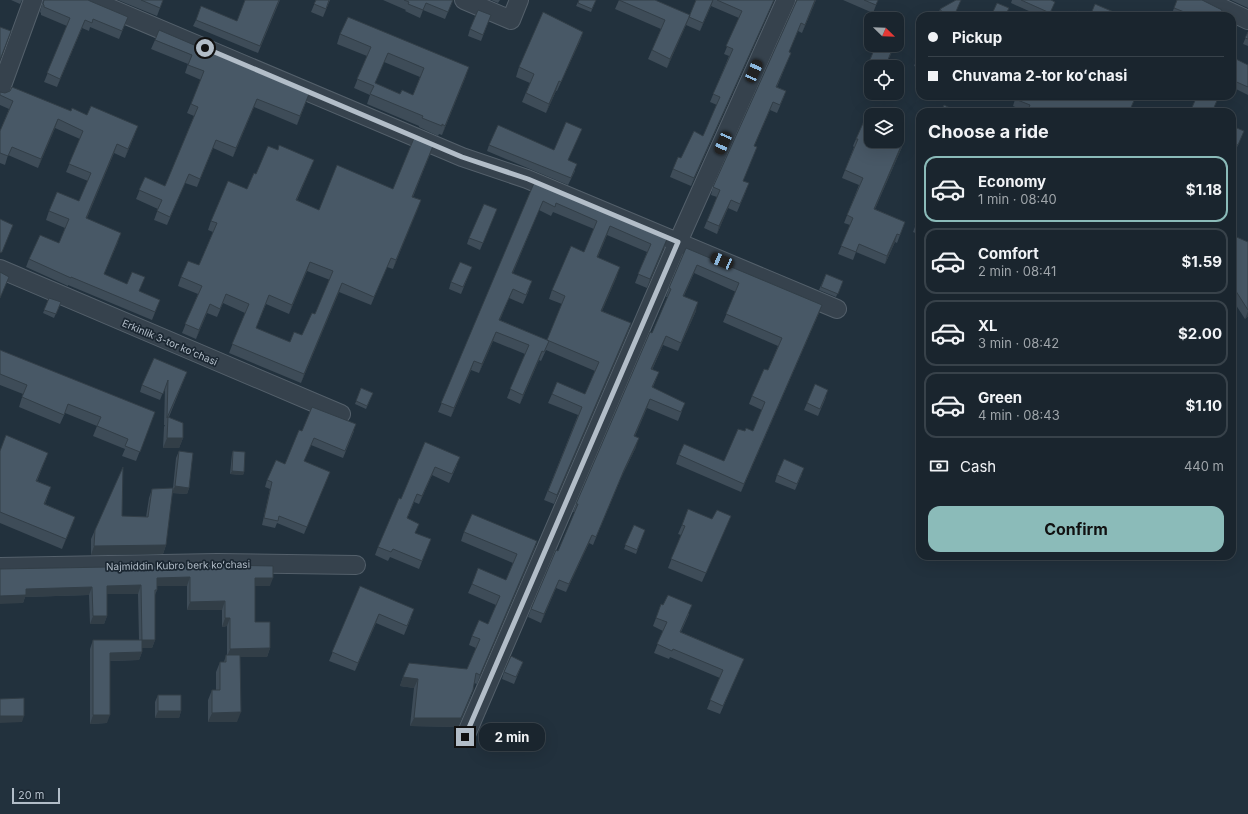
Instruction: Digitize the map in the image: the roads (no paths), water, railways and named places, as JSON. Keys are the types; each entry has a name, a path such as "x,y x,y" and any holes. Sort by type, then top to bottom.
{"street":[{"path":"0,91 33,0"},
{"path":"91,0 462,157 528,179 837,309"},
{"path":"464,0 511,20 519,0"},
{"path":"465,737 678,242 786,0"},
{"path":"1206,0 1231,12"},
{"path":"1236,14 1248,20"},
{"name":"Erkinlik 3-tor koʻchasi","path":"0,269 341,414"},
{"name":"Najmiddin Kubro berk koʻchasi","path":"0,567 217,563 356,565"}]}
